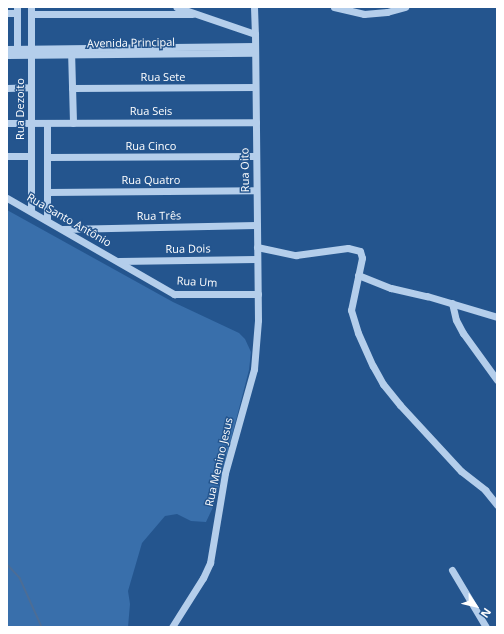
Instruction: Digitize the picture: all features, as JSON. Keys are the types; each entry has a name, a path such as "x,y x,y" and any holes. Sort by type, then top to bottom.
{"street":[{"path":"176,7 255,34"},
{"name":"Rua Oito","path":"254,7 258,294"},
{"path":"334,7 364,14 387,12 405,7"},
{"path":"7,13 17,10 17,52"},
{"path":"31,10 199,14"},
{"name":"Rua Dezoito","path":"31,10 31,211"},
{"name":"Avenida Principal","path":"7,49 17,52 255,49"},
{"path":"71,51 73,123"},
{"name":"Avenida Principal","path":"7,55 17,52"},
{"path":"7,88 31,87"},
{"name":"Rua Sete","path":"72,88 255,87"},
{"name":"Rua Seis","path":"7,123 256,122"},
{"path":"46,123 47,220"},
{"path":"7,156 31,156"},
{"name":"Rua Cinco","path":"47,157 256,156"},
{"name":"Rua Quatro","path":"47,192 256,190"},
{"name":"Rua Santo Antônio","path":"7,198 119,261"},
{"name":"Rua Três","path":"62,229 257,225"},
{"path":"257,247 296,255 354,249 360,251 362,256 351,303 352,314 366,351 383,384 461,471 485,490 497,504"},
{"name":"Rua Dois","path":"119,261 257,259"},
{"name":"Rua Um","path":"119,261 174,294 258,294"},
{"path":"358,275 391,288 452,303 497,317"},
{"name":"Rua Menino Jesus","path":"172,627 203,578 210,563 225,474 256,360 258,294"},
{"path":"452,303 456,320 463,333 496,375"},
{"path":"452,570 486,627"}],"shaded area":[{"path":"7,210 173,302 239,333 245,339 251,352 249,370 214,505 206,522 191,521 177,514 165,516 142,543 128,591 130,604 128,627 7,627"}],"waterway":[{"path":"7,564 20,578 42,627"}]}
